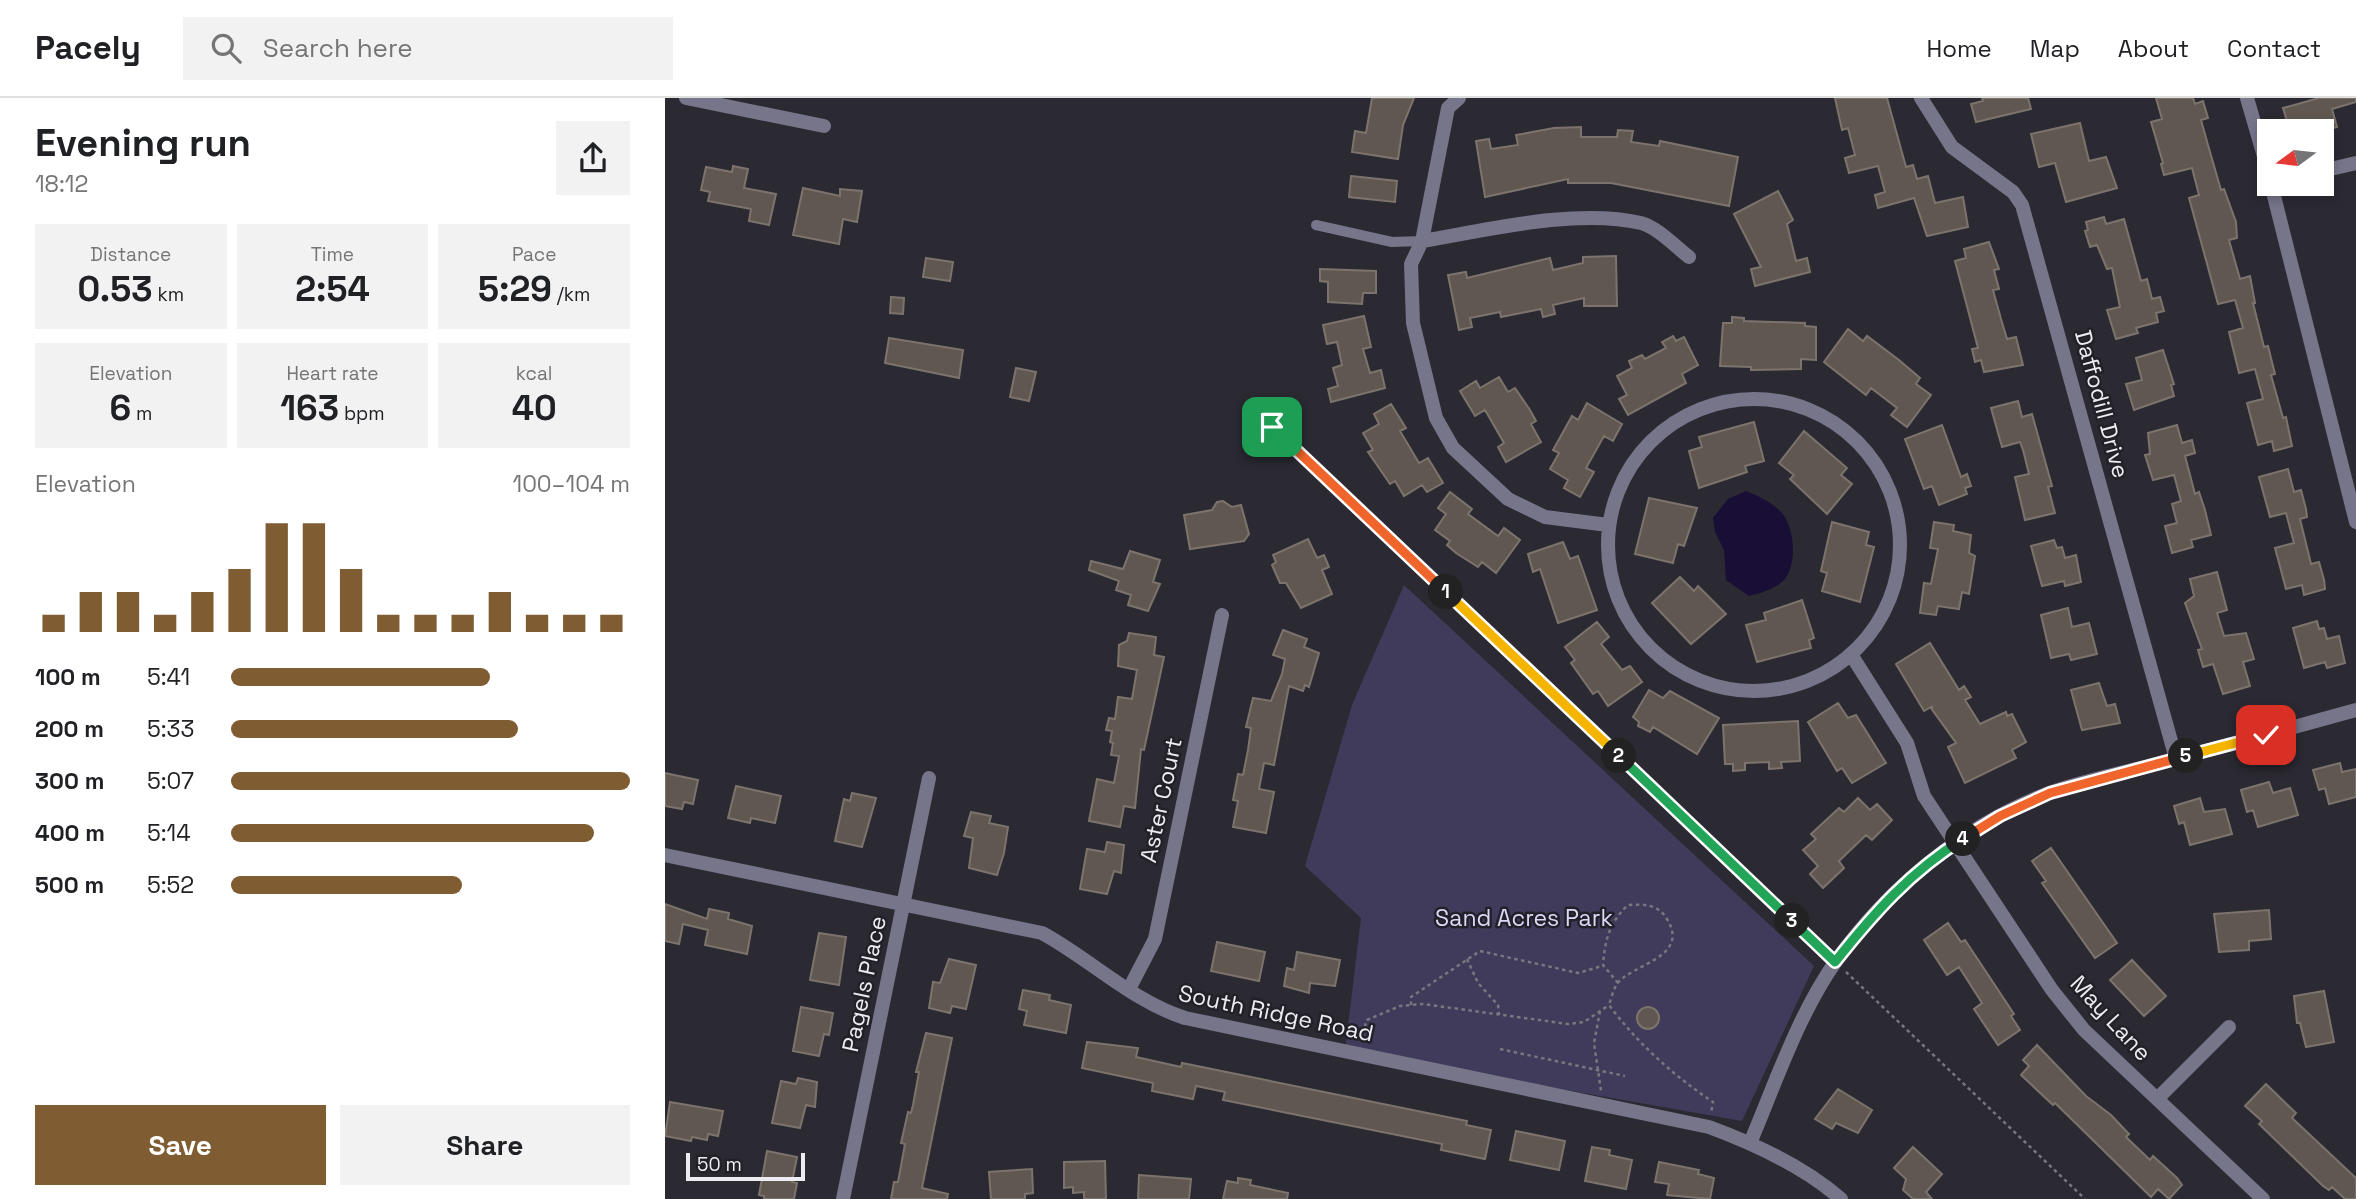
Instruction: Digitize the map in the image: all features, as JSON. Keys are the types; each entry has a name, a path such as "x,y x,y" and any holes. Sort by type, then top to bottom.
{"street":[{"path":"686,98 824,126"},
{"path":"1459,98 1448,108 1422,241 1412,264 1413,323 1436,418 1453,448 1508,499 1545,517 1608,525"},
{"name":"Daffodill Drive","path":"1921,98 1952,147 2013,192 2022,205 2176,759"},
{"path":"2247,98 2257,132"},
{"path":"2335,168 2356,163"},
{"path":"2274,196 2356,522"},
{"path":"1422,241 1538,221 1598,220 1643,224 1689,257"},
{"path":"1776,399 1826,416 1870,454 1896,505 1901,562 1887,611 1852,656 1815,680 1769,692 1719,689 1668,665 1631,626 1609,572 1608,525 1617,491 1638,454 1681,417 1725,400 1776,399"},
{"name":"Aster Court","path":"1129,989 1156,939 1222,615"},
{"name":"May Lane","path":"1852,656 1907,743 1924,796 2052,990 2084,1030 2263,1199"},
{"path":"1750,1143 1810,1005 1835,962 1874,913 1913,874 2000,816 2050,793 2356,710"},
{"name":"Pagels Place","path":"843,1199 929,778"},
{"name":"South Ridge Road","path":"665,855 1042,933 1070,948 1159,1010 1185,1018 1709,1127 1750,1143 1797,1168 1841,1199"},
{"path":"2157,1099 2229,1027"}],"lane":[{"path":"1315,225 1392,242 1422,241"}],"path":[{"path":"1272,427 2085,1199"},
{"path":"1358,1054 1367,1020 1391,1009 1411,1005 1568,1024 1584,1022 1609,1005 1618,983 1660,958 1672,940 1672,928 1663,912 1648,904 1628,905 1614,918 1605,941 1603,965 1618,983"},
{"path":"1411,1005 1411,997 1480,951 1578,973 1603,965"},
{"path":"1467,958 1478,983 1498,1005 1499,1015"},
{"path":"1609,1005 1641,1044 1681,1081 1713,1102 1709,1127"},
{"path":"1600,1012 1594,1043 1596,1070 1605,1106"},
{"path":"1500,1049 1625,1076"}],"green space":[{"name":"Sand Acres Park","path":"1404,585 1814,966 1742,1121 1345,1051 1361,918 1305,866 1352,705"}],"shaded area":[{"path":"1746,491 1779,510 1789,525 1793,544 1791,564 1784,580 1772,588 1749,596 1726,580 1724,550 1715,532 1713,518 1728,499"}],"building":[{"path":"1372,98 1414,98 1403,125 1398,159 1352,152 1355,131 1366,133"},
{"path":"1835,98 1887,98 1906,167 1913,165 1917,179 1928,176 1935,203 1963,197 1968,227 1927,236 1914,198 1878,208 1875,195 1885,192 1878,166 1849,173 1845,158 1855,155 1848,128 1842,130"},
{"path":"1982,98 2028,98 2031,109 1976,122 1971,104 1983,101"},
{"path":"2156,98 2193,98 2195,104 2203,101 2208,118 2201,120 2221,190 2224,189 2236,222 2237,238 2229,240 2240,279 2250,276 2253,303 2264,347 2268,346 2275,374 2271,375 2283,418 2286,417 2292,446 2274,451 2272,441 2258,445 2247,403 2263,399 2255,369 2239,373 2229,332 2243,328 2235,300 2218,304 2189,198 2199,195 2192,168 2164,175 2151,122 2162,119"},
{"path":"2319,98 2356,98 2356,102 2332,109 2335,119 2286,119 2283,108"},
{"path":"2080,123 2089,161 2106,157 2117,188 2066,202 2055,163 2039,167 2031,134"},
{"path":"1581,127 1581,137 1617,137 1618,130 1633,131 1631,142 1659,146 1660,141 1738,157 1729,206 1611,183 1568,183 1568,179 1485,197 1476,141 1489,139 1491,149 1518,145 1516,135 1554,128"},
{"path":"733,166 748,169 744,188 776,194 769,225 749,221 751,209 708,201 710,192 701,190 706,167 732,172"},
{"path":"1351,176 1397,181 1395,202 1349,197"},
{"path":"803,188 840,196 840,189 862,191 857,222 843,219 839,244 793,235"},
{"path":"1778,191 1793,220 1787,224 1796,261 1807,258 1810,272 1755,286 1751,269 1761,267 1734,214"},
{"path":"2104,217 2106,224 2124,219 2141,281 2147,279 2152,299 2160,297 2164,311 2156,313 2158,322 2136,328 2138,333 2116,339 2107,310 2120,307 2112,268 2107,269 2097,245 2090,247 2085,231 2088,230 2086,222"},
{"path":"1989,242 1999,269 1994,270 1999,289 1993,290 2001,319 2007,339 2016,337 2023,365 1984,372 1981,360 1975,362 1972,349 1978,348 1955,261 1966,258 1964,249"},
{"path":"1616,256 1617,306 1584,306 1584,298 1553,305 1555,314 1543,317 1541,309 1501,317 1500,312 1470,318 1472,327 1459,330 1448,275 1466,272 1467,278 1550,258 1553,270 1583,263 1583,257"},
{"path":"926,258 953,262 950,281 923,277"},
{"path":"1320,269 1376,271 1376,293 1363,293 1362,304 1328,302 1328,282 1320,281"},
{"path":"891,297 904,298 903,314 890,313"},
{"path":"1364,316 1371,347 1363,349 1370,373 1381,370 1385,388 1331,402 1328,389 1338,386 1333,368 1342,365 1337,342 1327,344 1323,325"},
{"path":"1732,317 1744,318 1744,321 1805,323 1805,326 1816,327 1816,360 1801,359 1801,369 1751,370 1751,367 1720,366 1723,323 1732,323"},
{"path":"1848,329 1863,341 1867,336 1899,360 1920,378 1916,384 1931,395 1907,427 1891,415 1897,408 1871,388 1866,395 1824,362"},
{"path":"1673,336 1676,341 1684,337 1698,365 1682,374 1686,383 1628,415 1619,399 1627,395 1617,376 1632,368 1629,361 1642,355 1645,359 1666,348 1662,342"},
{"path":"889,338 963,350 959,378 885,363"},
{"path":"2163,350 2174,384 2171,385 2174,396 2134,410 2126,384 2142,380 2136,358"},
{"path":"1016,368 1036,372 1029,401 1010,397"},
{"path":"1499,377 1508,392 1515,388 1530,410 1536,421 1531,424 1541,442 1506,462 1498,447 1504,443 1485,410 1475,416 1460,391 1476,381 1480,388"},
{"path":"2018,401 2022,417 2032,414 2052,486 2048,487 2055,513 2025,520 2015,477 2029,474 2023,450 2020,442 2002,447 1991,408"},
{"path":"1587,403 1622,424 1613,441 1604,436 1586,468 1594,472 1580,497 1564,488 1568,480 1550,469 1559,453 1553,450 1572,416 1578,420"},
{"path":"1391,404 1406,428 1400,431 1419,463 1428,458 1443,483 1427,492 1422,485 1404,496 1395,481 1390,484 1368,452 1373,450 1363,433 1379,424 1374,414"},
{"path":"1754,422 1764,461 1745,466 1747,472 1699,488 1689,451 1702,447 1699,437"},
{"path":"1942,425 1961,477 1967,474 1971,486 1965,488 1967,494 1939,505 1932,486 1924,489 1905,439"},
{"path":"2177,425 2182,443 2192,440 2195,453 2185,456 2195,494 2199,492 2211,535 2191,540 2193,547 2172,553 2165,526 2177,523 2172,504 2181,501 2174,475 2153,480 2145,455 2150,454 2148,433"},
{"path":"1804,431 1847,468 1841,475 1852,484 1827,514 1790,479 1794,475 1779,463"},
{"path":"2288,469 2294,492 2301,490 2306,509 2307,517 2300,519 2311,564 2319,562 2324,580 2325,589 2304,595 2302,585 2286,589 2275,548 2294,543 2286,513 2270,517 2259,477"},
{"path":"1450,492 1472,509 1468,514 1498,536 1504,528 1520,540 1496,573 1482,562 1478,567 1456,553 1447,545 1450,541 1435,530 1446,514 1438,508"},
{"path":"1649,498 1697,508 1684,546 1678,544 1673,563 1635,554"},
{"path":"1223,501 1232,507 1241,505 1249,534 1244,541 1190,549 1184,515 1212,510 1217,502"},
{"path":"1832,522 1869,532 1866,545 1874,547 1860,602 1822,591 1827,573 1821,571"},
{"path":"1934,522 1954,525 1953,531 1971,535 1969,553 1975,556 1969,594 1962,592 1959,609 1938,606 1936,615 1920,613 1924,583 1931,584 1938,549 1930,548"},
{"path":"1308,539 1317,558 1324,555 1329,567 1322,570 1332,594 1301,608 1286,583 1280,583 1272,565 1276,562 1273,555"},
{"path":"2054,540 2057,548 2062,547 2065,558 2076,555 2081,582 2065,586 2064,581 2042,586 2031,546"},
{"path":"1563,542 1570,559 1578,556 1597,610 1558,623 1540,569 1533,572 1528,554"},
{"path":"1130,551 1160,560 1153,582 1160,584 1148,611 1128,605 1131,595 1116,590 1119,581 1089,570 1091,561 1123,569"},
{"path":"2217,572 2227,610 2217,613 2224,636 2246,633 2254,659 2243,662 2250,686 2223,694 2213,664 2203,667 2198,650 2202,649 2185,603 2194,596 2190,579"},
{"path":"1680,577 1694,591 1698,586 1726,614 1691,644 1652,603"},
{"path":"1802,600 1814,638 1809,640 1811,648 1757,662 1746,625 1766,620 1764,613"},
{"path":"2068,608 2072,627 2089,623 2097,654 2071,660 2069,654 2051,658 2041,615"},
{"path":"2317,621 2319,629 2324,628 2327,639 2339,636 2345,663 2327,668 2325,662 2304,668 2293,628"},
{"path":"1597,622 1609,637 1601,644 1622,670 1630,666 1642,682 1608,706 1598,691 1593,694 1571,663 1575,660 1565,647"},
{"path":"1283,630 1307,639 1304,647 1319,653 1309,687 1305,685 1303,691 1289,686 1274,765 1264,763 1259,789 1274,792 1266,833 1233,827 1238,801 1233,800 1238,774 1243,775 1248,750 1251,728 1246,727 1253,698 1271,701 1282,674 1285,659 1273,655"},
{"path":"1129,633 1156,637 1154,655 1164,657 1144,750 1141,749 1135,808 1124,806 1120,827 1089,821 1097,779 1114,783 1119,756 1111,755 1112,731 1106,730 1109,718 1115,719 1118,697 1132,699 1137,670 1118,666 1119,645 1127,641"},
{"path":"1930,643 1959,690 1964,686 1971,697 1965,700 1980,724 2006,712 2007,716 2012,714 2026,742 2012,750 2016,758 1965,783 1948,747 1956,743 1931,708 1933,706 1924,711 1896,664"},
{"path":"2099,683 2107,706 2115,704 2120,723 2082,730 2071,690"},
{"path":"1649,690 1663,698 1670,691 1719,718 1697,754 1653,727 1650,732 1638,726 1639,722 1633,717"},
{"path":"1838,703 1848,718 1856,715 1886,763 1852,783 1842,768 1837,771 1808,722"},
{"path":"1798,721 1800,761 1781,762 1782,768 1769,769 1769,762 1745,763 1745,770 1733,771 1733,764 1725,764 1723,725"},
{"path":"2340,763 2342,772 2356,769 2356,797 2329,804 2325,788 2319,790 2313,770"},
{"path":"665,773 698,780 693,804 684,802 682,809 665,806"},
{"path":"2269,782 2273,793 2290,788 2298,815 2258,827 2253,810 2247,812 2241,790"},
{"path":"736,786 781,796 775,823 751,818 750,823 728,818"},
{"path":"852,793 876,798 862,847 835,841 844,799 850,801"},
{"path":"1858,798 1870,810 1877,804 1892,820 1872,840 1866,835 1839,861 1844,868 1823,888 1810,874 1818,866 1803,850 1816,839 1811,834 1839,808 1844,812"},
{"path":"2200,798 2204,812 2225,809 2232,834 2190,845 2184,822 2179,824 2174,806"},
{"path":"971,812 991,816 989,823 1008,827 997,875 969,868 973,838 964,836"},
{"path":"1107,842 1124,845 1121,873 1114,871 1107,894 1080,889 1087,849 1105,852"},
{"path":"2051,848 2117,943 2095,958 2042,883 2046,881 2032,861"},
{"path":"665,904 707,919 709,909 729,913 728,919 752,926 747,954 705,945 708,930 683,924 679,944 665,941"},
{"path":"2269,910 2271,939 2249,941 2249,950 2219,952 2214,914"},
{"path":"1948,923 1961,942 1965,940 2014,1014 2011,1016 2020,1030 1998,1045 1974,1009 1982,1003 1959,967 1947,975 1924,940"},
{"path":"819,933 846,937 839,985 810,980"},
{"path":"1217,942 1265,952 1259,981 1211,971"},
{"path":"1297,952 1340,960 1335,986 1310,983 1309,993 1284,986 1287,968 1294,970"},
{"path":"949,959 976,965 966,1009 952,1006 950,1013 929,1008 933,982 940,983"},
{"path":"2132,960 2166,996 2144,1016 2110,980"},
{"path":"1023,990 1050,995 1049,1000 1071,1005 1066,1033 1024,1025 1027,1011 1019,1009"},
{"path":"2324,991 2334,1042 2306,1047 2300,1023 2297,1023 2294,996"},
{"path":"801,1007 833,1013 829,1035 824,1034 819,1056 793,1051"},
{"path":"1648,1007 1656,1010 1659,1018 1656,1026 1648,1029 1640,1026 1637,1018 1640,1010"},
{"path":"926,1033 952,1038 922,1188 948,1194 947,1199 891,1199 894,1182 898,1182 905,1144 901,1143 908,1112 911,1113 913,1105 919,1072 916,1072"},
{"path":"1087,1042 1138,1048 1136,1057 1181,1067 1182,1063 1467,1121 1466,1125 1491,1130 1485,1159 1441,1150 1442,1144 1223,1100 1225,1092 1196,1086 1193,1099 1152,1091 1153,1083 1082,1068"},
{"path":"2037,1045 2086,1096 2111,1115 2129,1134 2126,1137 2150,1160 2153,1156 2177,1178 2182,1185 2169,1199 2158,1189 2151,1197 2055,1103 2053,1105 2021,1075 2029,1066 2023,1060"},
{"path":"798,1078 817,1082 815,1107 806,1105 800,1128 772,1123 781,1081 796,1084"},
{"path":"2266,1084 2296,1113 2292,1118 2356,1178 2356,1199 2345,1199 2332,1187 2329,1190 2323,1186 2259,1124 2262,1121 2245,1106"},
{"path":"1838,1089 1872,1110 1858,1133 1836,1123 1832,1129 1815,1119"},
{"path":"670,1102 723,1111 718,1136 708,1134 707,1140 692,1137 691,1141 665,1136"},
{"path":"1516,1131 1565,1141 1559,1170 1510,1160"},
{"path":"1592,1147 1610,1150 1609,1155 1632,1160 1626,1189 1585,1181"},
{"path":"1913,1147 1942,1174 1926,1192 1932,1199 1913,1199 1903,1190 1906,1179 1894,1168"},
{"path":"767,1151 797,1157 792,1182 797,1183 794,1199 764,1199 764,1196 759,1195"},
{"path":"1105,1161 1106,1199 1084,1199 1084,1192 1073,1193 1073,1187 1064,1188 1064,1162"},
{"path":"1659,1162 1699,1170 1698,1174 1714,1178 1710,1199 1667,1195 1669,1184 1655,1182"},
{"path":"1032,1169 1033,1193 1025,1194 1025,1199 991,1199 989,1172"},
{"path":"1139,1175 1191,1179 1189,1199 1138,1199"},
{"path":"1238,1178 1251,1180 1250,1185 1288,1193 1287,1199 1223,1199 1227,1181 1238,1183"}],"route":[{"path":"1272,427 1835,962 1874,913 1913,874 2000,816 2050,793 2266,735"}]}
